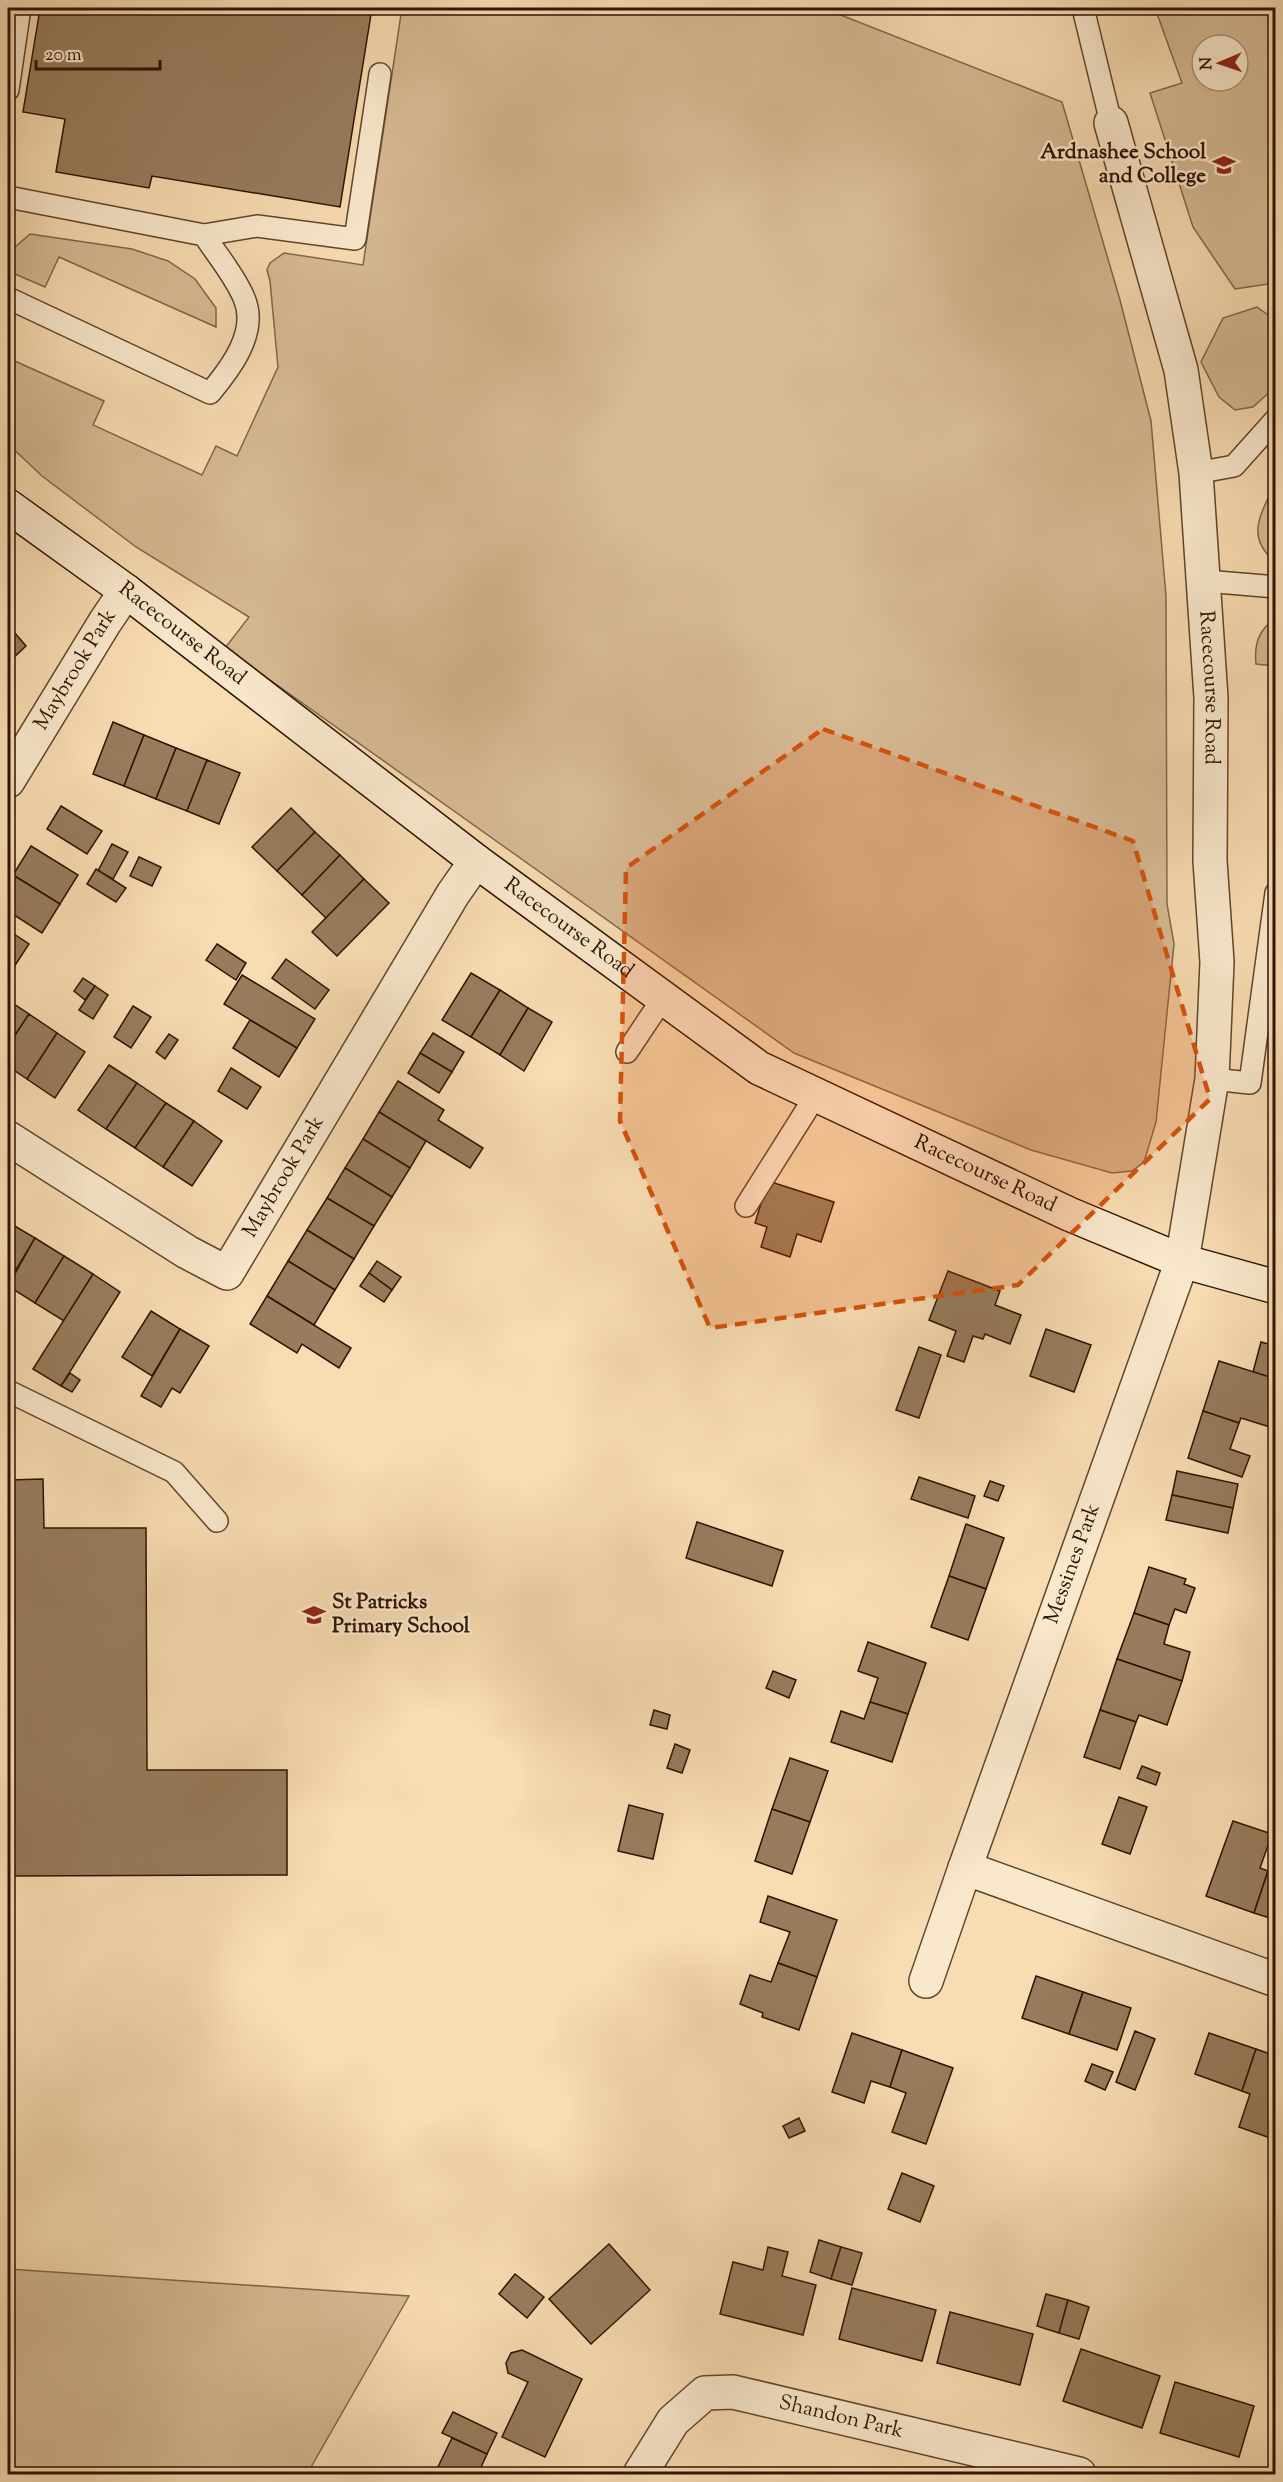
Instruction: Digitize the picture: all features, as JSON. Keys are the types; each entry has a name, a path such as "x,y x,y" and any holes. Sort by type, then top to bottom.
{"street":[{"name":"Racecourse Road","path":"1111,123 1181,370 1196,473 1204,580 1211,698 1210,861 1217,962 1212,1079 1182,1261"},
{"name":"Racecourse Road","path":"8,506 126,591 476,861 759,1068 1069,1214 1182,1261 1275,1287"},
{"name":"Maybrook Park","path":"8,781 126,591"},
{"name":"Maybrook Park","path":"8,1138 187,1252 227,1273 453,894 476,861"},
{"name":"Messines Park","path":"926,1981 1182,1261"},
{"path":"965,1868 1275,1980"},
{"name":"Shandon Park","path":"640,2475 673,2421 705,2393 733,2392 1079,2475"}],"lane":[{"path":"8,90 20,8"},
{"path":"1083,8 1111,123"},
{"path":"8,198 204,236 257,226 355,239 380,74"},
{"path":"8,298 210,393 230,370 243,345 247,321 245,299 204,236"},
{"path":"1196,473 1234,466 1275,419"},
{"path":"1204,580 1275,587"},
{"path":"1212,1079 1250,1083 1275,893"},
{"path":"627,1052 663,998"},
{"path":"746,1206 816,1095"},
{"path":"8,1391 174,1472 217,1521"}],"highlighted area":[{"path":"823,729 1133,841 1210,1099 1018,1285 710,1328 620,1121 626,868"}],"shaded area":[{"path":"402,8 823,8 1062,102 1120,300 1151,421 1166,596 1167,904 1174,944 1156,1122 1144,1162 1132,1171 1112,1173 1031,1150 794,1053 225,648 249,617 136,547 42,476 8,444 8,358 104,401 93,425 202,475 216,446 237,456 278,367 267,270 270,263 284,253 363,265"},
{"path":"1155,8 1275,8 1275,283 1235,289 1193,227 1150,93 1182,83"},
{"path":"30,234 132,249 168,261 195,279 216,308 216,327 59,257 45,287 8,271 14,248"},
{"path":"1257,307 1275,320 1275,387 1253,407 1235,410 1219,397 1201,362 1223,318"},
{"path":"1275,483 1275,562 1260,543 1258,524"},
{"path":"1275,620 1275,666 1256,664 1258,638"},
{"path":"8,2269 409,2296 307,2474 8,2474"}],"building":[{"path":"53,8 372,8 340,207 152,176 149,188 56,172 65,119 23,112 40,9 52,11"},
{"path":"8,625 26,646 8,663"},
{"path":"113,722 144,735 124,786 93,774"},
{"path":"144,735 176,748 156,799 124,786"},
{"path":"176,748 207,760 187,811 156,799"},
{"path":"207,760 240,773 219,824 187,811"},
{"path":"61,806 102,831 87,854 47,829"},
{"path":"291,808 315,832 277,871 252,847"},
{"path":"315,832 340,855 302,895 277,871"},
{"path":"112,844 128,852 113,879 98,871"},
{"path":"31,846 78,875 60,904 13,875"},
{"path":"340,855 364,879 326,918 302,895"},
{"path":"139,857 161,867 152,886 130,876"},
{"path":"96,869 126,888 116,902 87,884"},
{"path":"13,875 60,904 42,933 8,911 8,884"},
{"path":"364,879 389,903 337,956 312,932"},
{"path":"11,932 29,944 10,973 8,971 8,938"},
{"path":"217,944 246,963 236,980 206,960"},
{"path":"286,959 329,990 315,1009 272,978"},
{"path":"471,973 500,990 471,1037 442,1020"},
{"path":"242,975 315,1019 297,1048 224,1004"},
{"path":"83,978 95,986 85,1000 74,991"},
{"path":"95,986 108,995 93,1019 79,1010"},
{"path":"500,990 528,1008 500,1055 471,1037"},
{"path":"8,1000 29,1014 8,1046"},
{"path":"133,1006 151,1017 131,1048 114,1037"},
{"path":"528,1008 552,1022 524,1071 500,1055"},
{"path":"29,1014 57,1033 27,1079 8,1066 8,1046"},
{"path":"250,1020 297,1048 279,1077 233,1048"},
{"path":"57,1033 85,1052 55,1098 27,1079"},
{"path":"433,1033 464,1052 452,1072 420,1053"},
{"path":"169,1034 178,1040 165,1059 156,1052"},
{"path":"420,1053 452,1072 439,1093 408,1073"},
{"path":"109,1065 137,1083 106,1129 78,1110"},
{"path":"231,1068 261,1087 247,1109 218,1091"},
{"path":"398,1081 444,1110 438,1120 483,1148 470,1168 379,1112"},
{"path":"137,1083 166,1103 135,1148 106,1129"},
{"path":"166,1103 194,1121 163,1167 135,1148"},
{"path":"379,1112 426,1141 410,1168 363,1139"},
{"path":"194,1121 222,1141 192,1186 163,1167"},
{"path":"363,1139 410,1168 392,1197 345,1168"},
{"path":"345,1168 392,1197 374,1226 327,1198"},
{"path":"768,1181 834,1202 821,1242 797,1234 790,1257 761,1247 767,1227 755,1223"},
{"path":"327,1198 374,1226 354,1259 307,1230"},
{"path":"8,1222 35,1238 8,1283"},
{"path":"307,1230 354,1259 335,1290 288,1261"},
{"path":"35,1238 64,1256 35,1303 8,1286"},
{"path":"64,1256 93,1274 64,1321 35,1303"},
{"path":"288,1261 335,1290 314,1325 267,1296"},
{"path":"377,1261 401,1277 392,1290 369,1273"},
{"path":"948,1271 1000,1291 995,1305 1021,1315 1010,1344 985,1334 983,1339 973,1336 964,1362 947,1356 956,1331 929,1320"},
{"path":"369,1273 392,1290 384,1302 360,1286"},
{"path":"93,1274 120,1292 61,1386 33,1369"},
{"path":"267,1296 351,1348 339,1368 302,1344 297,1353 250,1324"},
{"path":"151,1311 180,1329 152,1376 122,1357"},
{"path":"180,1329 209,1346 180,1393 172,1388 161,1407 141,1396"},
{"path":"1046,1329 1091,1345 1074,1392 1030,1376"},
{"path":"1261,1342 1276,1346 1276,1379 1253,1372"},
{"path":"919,1347 941,1355 919,1418 896,1410"},
{"path":"1219,1361 1276,1379 1276,1410 1270,1427 1241,1418 1239,1423 1203,1411"},
{"path":"70,1373 80,1380 72,1392 61,1386"},
{"path":"1203,1411 1239,1423 1230,1449 1250,1456 1242,1477 1188,1458"},
{"path":"1177,1471 1238,1484 1233,1508 1172,1495"},
{"path":"919,1477 975,1496 968,1518 911,1499"},
{"path":"43,1479 44,1528 146,1528 147,1770 287,1770 287,1875 8,1876 8,1480"},
{"path":"990,1481 1004,1486 998,1501 984,1496"},
{"path":"1172,1495 1233,1508 1228,1533 1166,1520"},
{"path":"697,1522 783,1551 772,1586 686,1558"},
{"path":"966,1524 1004,1538 986,1589 949,1576"},
{"path":"1149,1567 1186,1579 1184,1584 1195,1588 1186,1613 1175,1609 1169,1625 1134,1613"},
{"path":"949,1576 986,1589 968,1640 931,1627"},
{"path":"1134,1613 1169,1625 1164,1644 1190,1652 1182,1681 1117,1659"},
{"path":"868,1642 926,1663 908,1714 870,1702 878,1678 858,1671"},
{"path":"1117,1659 1182,1681 1167,1725 1139,1715 1136,1722 1100,1710"},
{"path":"773,1671 796,1680 789,1698 766,1688"},
{"path":"870,1702 908,1714 892,1762 831,1742 841,1711 864,1719"},
{"path":"654,1710 670,1715 667,1729 650,1725"},
{"path":"1100,1710 1136,1722 1120,1769 1084,1757"},
{"path":"675,1744 690,1750 682,1773 667,1768"},
{"path":"790,1758 828,1771 810,1822 772,1809"},
{"path":"1142,1766 1160,1773 1156,1785 1137,1778"},
{"path":"1119,1797 1147,1807 1130,1854 1102,1844"},
{"path":"629,1805 663,1814 653,1859 618,1851"},
{"path":"772,1809 810,1822 792,1874 755,1861"},
{"path":"1233,1821 1272,1834 1260,1868 1268,1871 1254,1913 1206,1896"},
{"path":"1268,1871 1276,1873 1276,1920 1254,1913"},
{"path":"768,1896 837,1920 817,1977 778,1963 790,1932 760,1922"},
{"path":"778,1963 817,1977 799,2030 762,2017 763,2013 740,2004 750,1975 771,1982"},
{"path":"1036,1976 1083,1992 1069,2034 1022,2018"},
{"path":"1083,1992 1131,2008 1117,2050 1069,2034"},
{"path":"1135,2031 1155,2039 1135,2090 1116,2082"},
{"path":"852,2033 902,2050 890,2087 871,2081 864,2103 832,2092"},
{"path":"1209,2033 1256,2049 1242,2091 1195,2074"},
{"path":"1256,2049 1276,2056 1276,2140 1239,2127 1250,2094 1242,2091"},
{"path":"902,2050 953,2068 926,2144 892,2132 906,2093 890,2087"},
{"path":"1092,2064 1113,2072 1105,2090 1085,2081"},
{"path":"799,2118 805,2131 789,2138 783,2126"},
{"path":"902,2173 934,2186 920,2222 888,2209"},
{"path":"819,2240 841,2247 831,2279 810,2272"},
{"path":"609,2244 650,2290 591,2344 549,2299"},
{"path":"768,2247 788,2252 782,2276 816,2285 803,2335 720,2314 733,2262 763,2270"},
{"path":"841,2247 862,2253 852,2285 831,2279"},
{"path":"515,2274 544,2297 527,2318 499,2294"},
{"path":"852,2288 936,2310 922,2361 839,2339"},
{"path":"1046,2294 1068,2300 1059,2333 1037,2326"},
{"path":"1068,2300 1089,2307 1079,2339 1059,2333"},
{"path":"950,2312 1033,2334 1020,2385 937,2363"},
{"path":"1081,2349 1160,2376 1142,2428 1063,2401"},
{"path":"522,2350 582,2379 545,2457 502,2437 528,2382 508,2373 506,2363 511,2353"},
{"path":"1175,2382 1254,2406 1239,2457 1160,2433"},
{"path":"453,2412 497,2433 487,2454 442,2433"},
{"path":"452,2438 487,2454 478,2474 435,2473"},
{"path":"1276,2448 1276,2474 1267,2470"}],"place":[{"name":"Ardnashee School and College","path":"1224,165"},
{"name":"St Patricks Primary School","path":"314,1615"}]}
